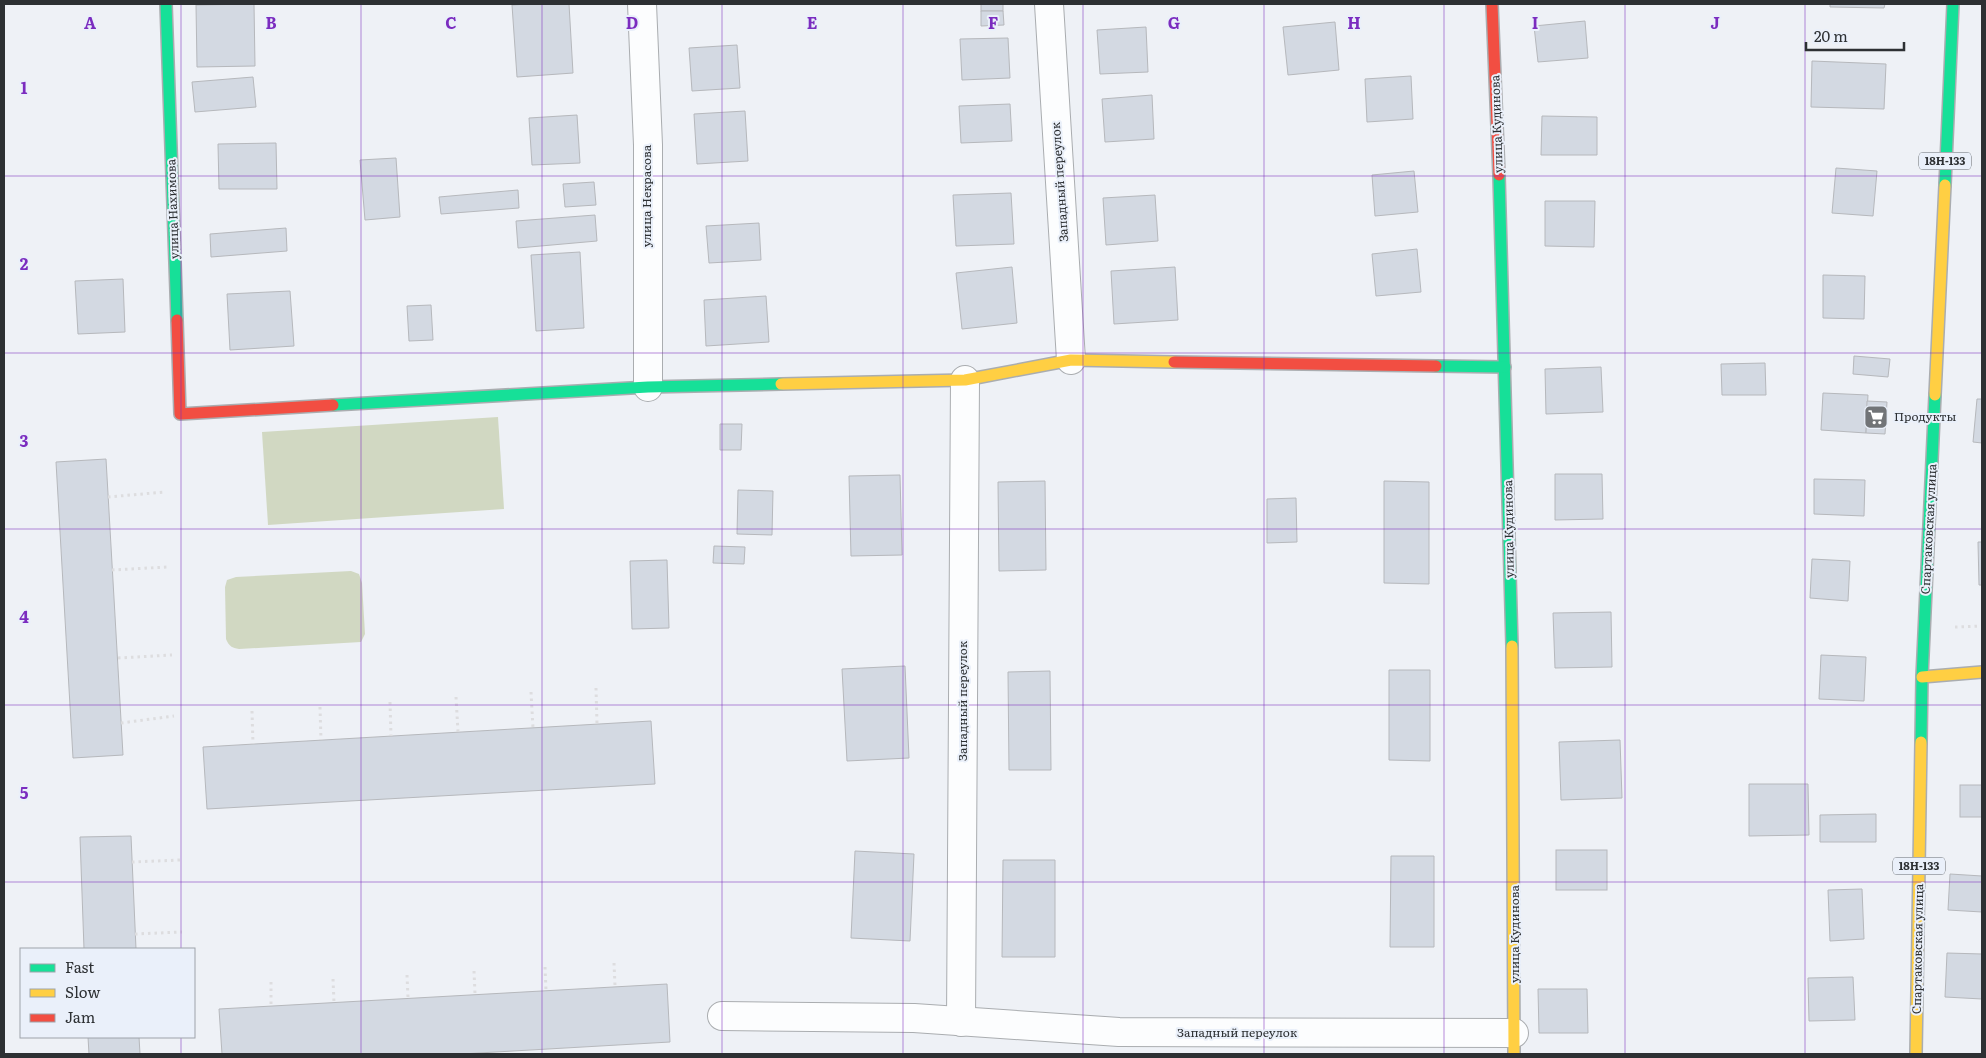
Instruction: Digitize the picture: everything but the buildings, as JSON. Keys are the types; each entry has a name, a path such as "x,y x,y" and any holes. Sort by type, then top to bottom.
{"street":[{"name":"улица Нахимова","path":"166,4 180,414 648,387"},
{"name":"улица Некрасова","path":"642,4 648,145 648,387"},
{"name":"Западный переулок","path":"1049,4 1071,360"},
{"name":"улица Кудинова","path":"1492,4 1505,367 1516,828 1514,1044"},
{"name":"Спартаковская улица","path":"1916,1054 1922,677 1953,4"},
{"path":"648,387 965,380 1071,360 1505,367"},
{"name":"Западный переулок","path":"961,1022 965,380"},
{"path":"1922,677 1982,672"},
{"name":"Западный переулок","path":"722,1016 914,1018 1119,1032 1514,1044"}],"path":[{"path":"108,497 165,492"},
{"path":"112,570 168,567"},
{"path":"118,658 172,656"},
{"path":"596,688 597,724"},
{"path":"531,692 533,728"},
{"path":"456,697 458,732"},
{"path":"390,702 391,736"},
{"path":"320,707 321,740"},
{"path":"252,711 253,744"},
{"path":"121,723 174,716"},
{"path":"132,862 180,860"},
{"path":"135,934 182,932"},
{"path":"614,964 615,986"},
{"path":"545,967 546,990"},
{"path":"474,971 475,994"},
{"path":"407,975 408,998"},
{"path":"332,979 334,1003"},
{"path":"271,982 271,1006"}],"green space":[{"path":"498,417 504,509 268,525 262,432"},
{"path":"351,571 359,574 362,583 365,634 361,642 239,649 231,646 227,641 225,587 227,580 236,577"}],"traffic: fast":[{"path":"166,4 177,320"},
{"path":"1945,185 1953,4"},
{"path":"1499,175 1512,646"},
{"path":"1436,366 1505,367"},
{"path":"333,405 648,387 781,384"},
{"path":"1921,742 1922,677 1935,395"}],"traffic: slow":[{"path":"1935,395 1945,185"},
{"path":"781,384 965,380 1071,360 1174,362"},
{"path":"1512,646 1514,1054"},
{"path":"1922,677 1982,672"},
{"path":"1916,1054 1921,742"}],"traffic: jam":[{"path":"1492,4 1499,175"},
{"path":"177,320 180,414 333,405"},
{"path":"1174,362 1436,366"}],"place":[{"name":"Продукты","path":"1876,417"}]}
